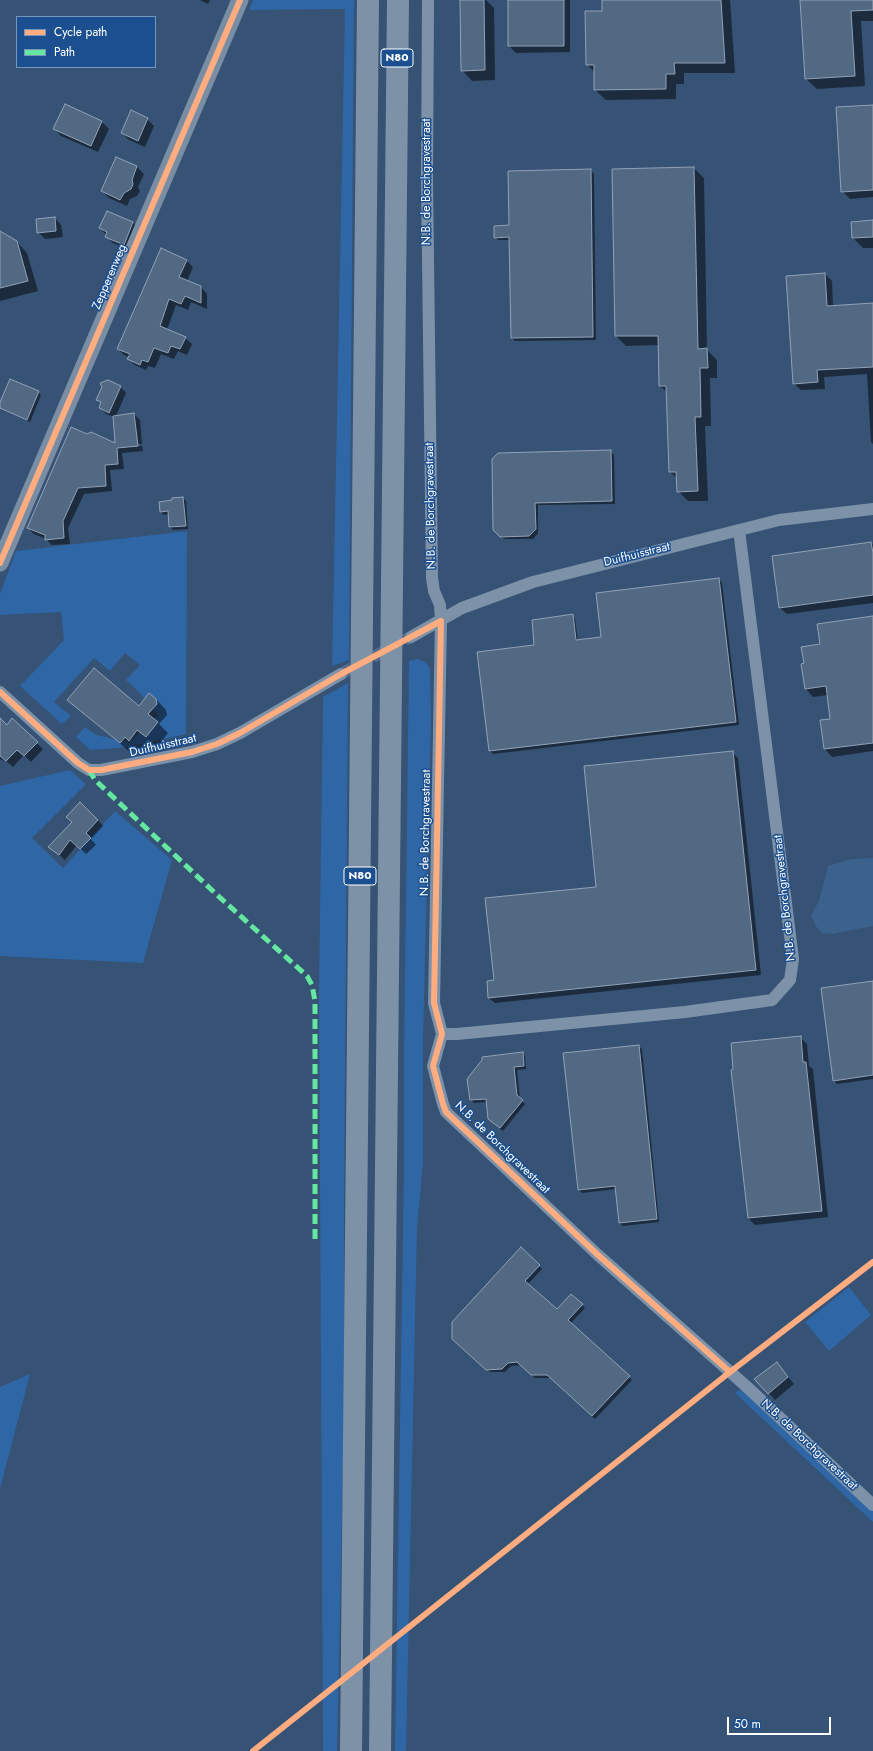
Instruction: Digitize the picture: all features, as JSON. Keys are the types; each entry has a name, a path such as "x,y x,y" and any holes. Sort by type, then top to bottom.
{"highway":[{"name":"N80","path":"351,1751 368,0"},
{"name":"N80","path":"380,1751 398,0"}],"street":[{"name":"Zepperenweg","path":"0,563 240,0"},
{"name":"N.B. de Borchgravestraat","path":"428,0 427,271 432,578 434,591 440,605 441,620 434,1003 442,1034 433,1066 446,1112 598,1255 746,1386 873,1505"},
{"name":"Duifhuisstraat","path":"411,638 462,608 533,582 779,520 873,509"},
{"name":"N.B. de Borchgravestraat","path":"442,1034 457,1034 677,1012 772,1000 790,980 794,959 739,530"},
{"name":"Duifhuisstraat","path":"0,692 78,763 89,770 102,770 192,752 217,744 240,733 341,674"}],"shaded area":[{"path":"253,0 354,0 349,660 332,666 345,9 249,10"},
{"path":"187,531 186,734 128,747 90,750 76,737 85,727 97,735 129,743 158,715 140,693 126,680 140,665 125,653 110,671 94,658 54,702 71,716 62,724 20,686 64,640 61,612 0,615 0,594 16,551"},
{"path":"418,659 426,663 430,668 431,719 423,1041 423,1162 417,1228 406,1751 395,1751 404,1166 409,661"},
{"path":"348,683 344,1417 337,1751 323,1751 319,989 323,697"},
{"path":"70,770 86,784 32,838 63,868 115,811 172,860 143,963 0,956 0,786"},
{"path":"873,858 873,926 832,934 822,933 815,925 811,915 819,901 828,866 851,859"},
{"path":"849,1287 871,1315 829,1351 805,1322"},
{"path":"30,1374 0,1489 0,1387"},
{"path":"741,1389 873,1511 873,1522 735,1393"}],"building":[{"path":"460,0 484,0 485,70 461,71"},
{"path":"508,0 564,0 564,46 508,46"},
{"path":"602,0 721,0 725,63 674,63 675,74 666,74 666,89 594,90 594,65 586,65 585,11 602,11"},
{"path":"800,0 873,0 873,10 851,11 855,76 805,79"},
{"path":"65,104 102,121 91,146 53,129"},
{"path":"873,105 873,190 841,192 836,107"},
{"path":"131,110 148,118 138,141 121,133"},
{"path":"116,157 137,166 132,180 133,184 131,189 124,193 120,200 101,191"},
{"path":"694,167 698,349 707,348 708,368 700,368 701,417 695,417 698,491 677,492 676,472 669,472 666,386 659,386 658,336 615,336 612,169"},
{"path":"591,169 593,337 511,338 509,237 494,238 494,226 509,225 508,171"},
{"path":"107,211 133,222 124,245 105,237 107,232 99,228"},
{"path":"55,217 56,231 37,233 36,219"},
{"path":"873,220 873,237 852,238 851,222"},
{"path":"0,231 17,241 28,281 0,288"},
{"path":"161,248 187,260 179,277 201,286 201,303 185,296 181,304 169,299 160,326 186,337 180,349 171,346 168,353 154,348 148,362 142,360 140,365 127,359 130,354 117,349"},
{"path":"825,273 827,306 873,303 873,367 817,370 818,382 793,384 786,276"},
{"path":"10,379 39,391 27,420 0,408 0,402"},
{"path":"108,380 121,386 109,413 99,408 101,402 96,400 102,387 100,383"},
{"path":"134,413 138,446 117,448 118,464 105,465 106,486 78,488 63,521 64,538 45,540 45,535 27,528 71,427 87,434 91,432 115,443 113,416"},
{"path":"611,450 612,501 535,503 536,529 529,536 500,537 493,530 492,459 498,453"},
{"path":"183,497 186,526 169,527 168,511 160,512 159,502 172,500 172,498"},
{"path":"871,542 873,553 873,595 779,608 772,556"},
{"path":"719,578 736,722 489,751 477,652 534,645 532,620 573,614 576,640 601,637 596,593"},
{"path":"873,616 873,743 824,749 820,720 830,719 826,686 805,689 801,664 804,663 801,647 820,644 817,624"},
{"path":"94,668 139,706 149,693 156,699 157,704 148,714 158,722 146,737 137,730 129,741 125,737 120,743 67,700"},
{"path":"0,718 7,725 12,718 38,742 24,756 17,750 6,761 0,756"},
{"path":"733,751 756,970 488,998 487,981 494,980 485,898 596,887 584,766"},
{"path":"80,802 98,820 86,833 91,838 80,849 70,840 59,855 48,847 72,822 66,817"},
{"path":"873,981 873,1075 833,1081 821,988"},
{"path":"801,1036 803,1062 806,1062 822,1211 748,1218 731,1070 733,1069 731,1043"},
{"path":"639,1045 657,1219 619,1223 615,1186 578,1190 563,1053"},
{"path":"523,1052 524,1066 514,1067 517,1095 523,1100 500,1128 488,1119 486,1099 470,1100 467,1079 482,1060 482,1057"},
{"path":"521,1247 540,1265 525,1281 557,1309 571,1294 583,1304 568,1320 630,1376 592,1416 547,1375 531,1375 517,1362 508,1363 502,1369 486,1370 452,1339 452,1322"},
{"path":"777,1362 788,1377 768,1394 754,1379"}],"tunnel":[{"path":"341,674 411,637"}],"marked path":[{"path":"89,770 95,780 215,893 307,976 312,985 315,1001 315,1243"}],"cycle path":[{"path":"0,563 240,0"},
{"path":"441,621 434,1003 442,1034 433,1066 446,1112 598,1255 730,1372"},
{"path":"0,692 78,763 89,770 101,770 192,752 217,744 240,733 341,674 441,621"},
{"path":"253,1751 730,1372 873,1262"}]}
